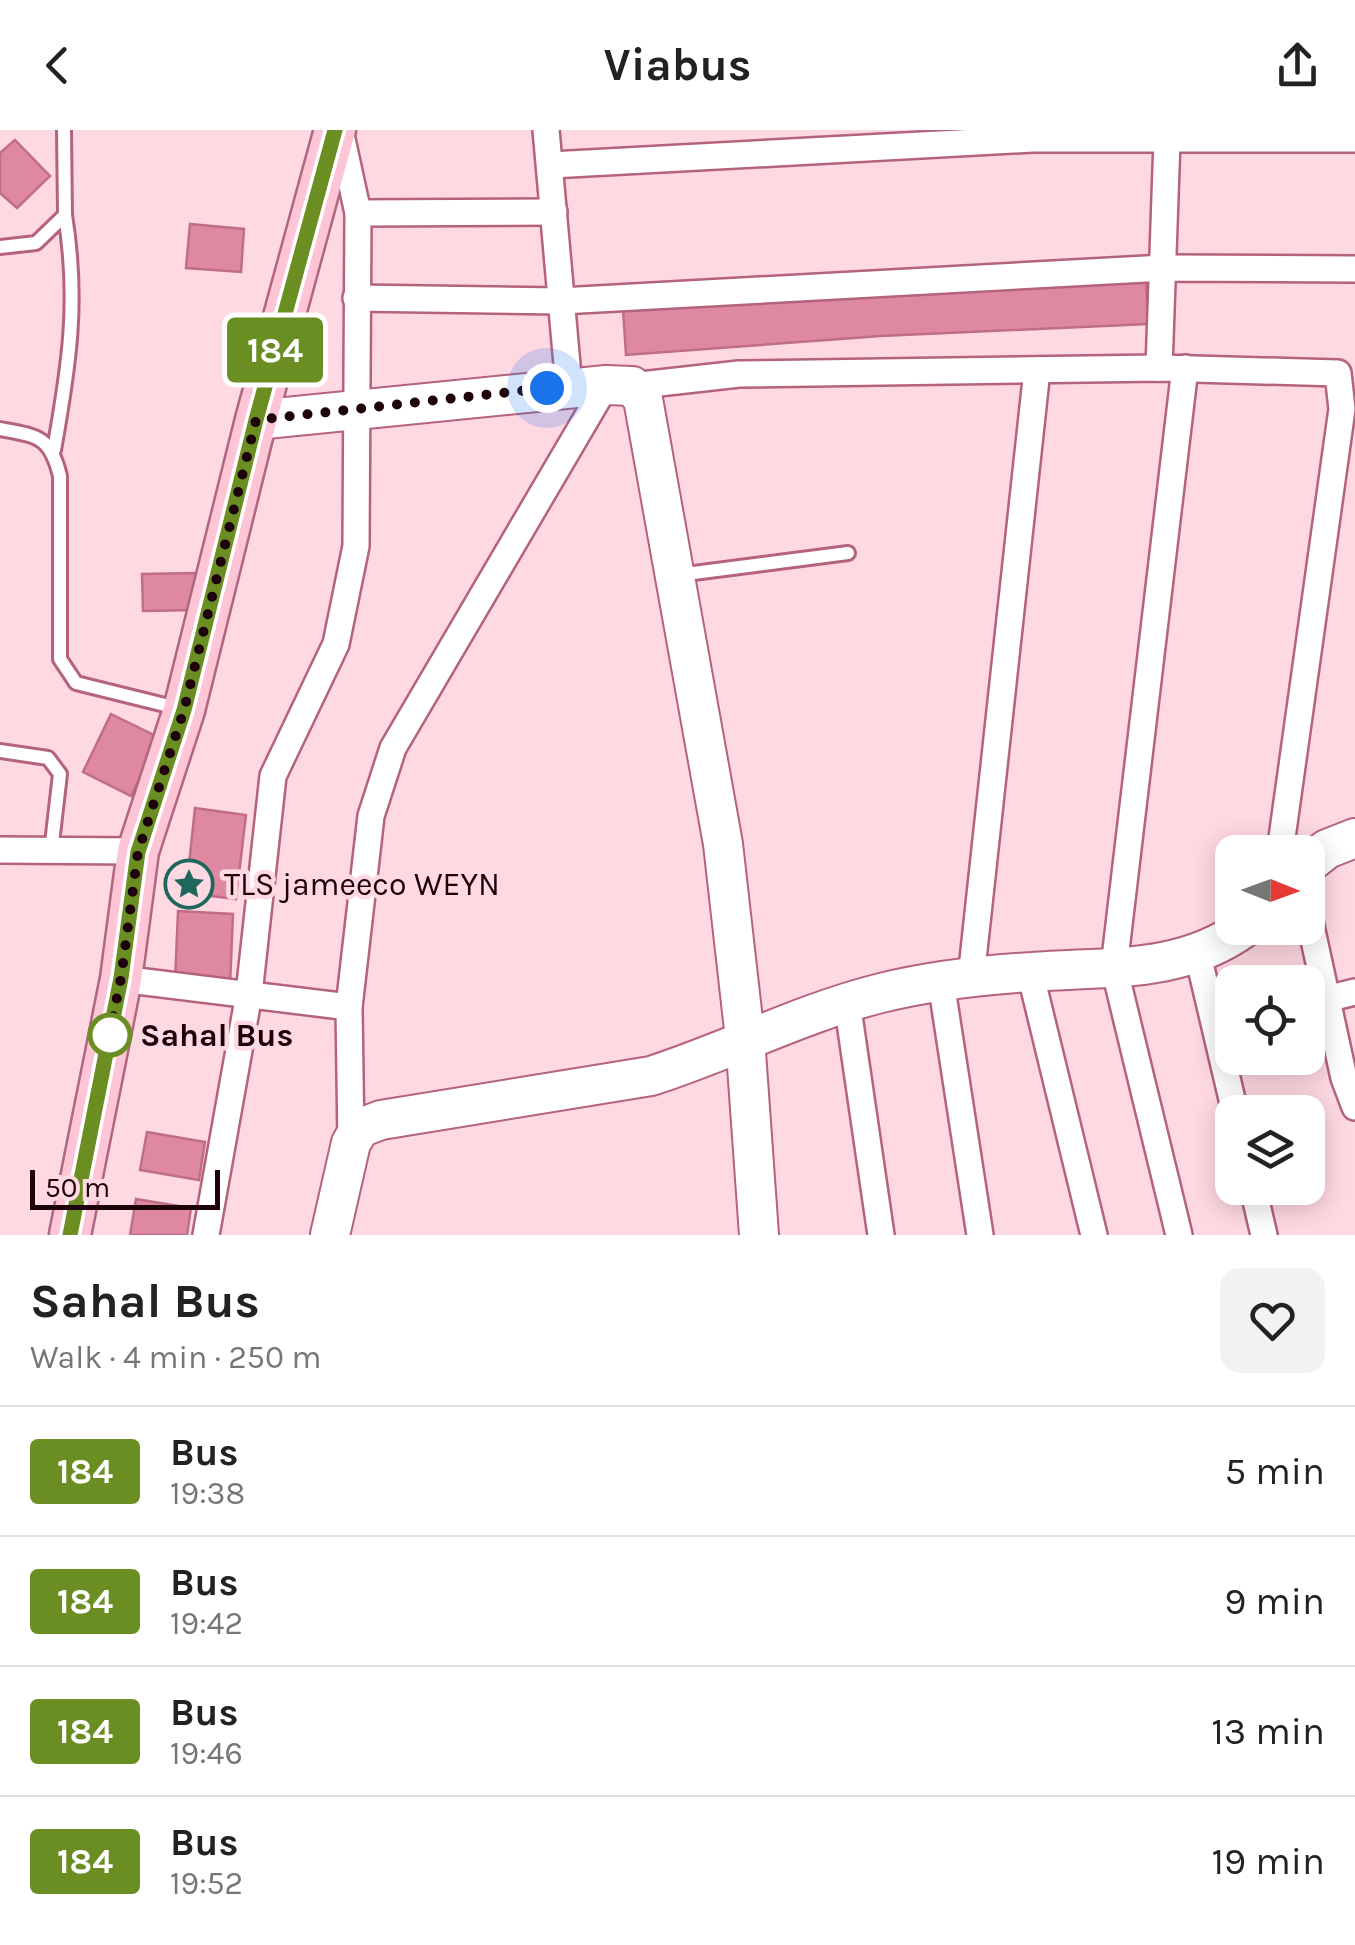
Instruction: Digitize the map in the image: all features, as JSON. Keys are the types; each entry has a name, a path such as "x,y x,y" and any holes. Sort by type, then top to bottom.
{"main road":[{"path":"70,1235 121,978 138,852 184,710 256,420 338,130"}],"street":[{"path":"206,1235 249,994 274,776 336,644 356,546 358,213 338,130"},
{"path":"546,130 569,387"},
{"path":"551,166 1035,135 1168,140 1274,135 1355,140"},
{"path":"1168,140 1164,268 1172,368 1114,967 1179,1235"},
{"path":"358,213 554,212"},
{"path":"356,298 560,301 1164,268 1355,269"},
{"path":"256,420 569,387 739,374 1172,368 1338,373 1349,410 1283,835"},
{"path":"980,1235 956,980 1037,370"},
{"path":"619,386 648,410 722,844 745,1038 760,1235"},
{"path":"330,1235 350,1143 349,1007 371,816 393,748 619,386"},
{"path":"1325,851 1355,838"},
{"path":"0,850 138,852"},
{"path":"350,1143 360,1128 381,1120 652,1076 847,1002 956,980 1152,966 1198,955 1215,945"},
{"path":"1315,945 1344,1078 1355,1106"},
{"path":"1198,955 1231,1095"},
{"path":"1030,972 1094,1235"},
{"path":"121,978 349,1007"},
{"path":"1326,999 1355,992"},
{"path":"847,1002 881,1235"},
{"path":"1256,1205 1264,1235"}],"lane":[{"path":"64,130 65,215 72,260 72,347 54,450 60,476 60,659 76,683 184,710"},
{"path":"0,246 36,242 65,215"},
{"path":"0,429 37,436 54,450"},
{"path":"676,576 848,553"},
{"path":"0,752 48,758 60,774 51,852"}],"building":[{"path":"15,140 50,176 17,208 0,193 0,153"},
{"path":"190,224 244,229 241,272 186,268"},
{"path":"1146,277 1148,324 881,336 626,355 623,309"},
{"path":"196,573 197,610 143,611 142,574"},
{"path":"111,714 160,738 131,796 83,772"},
{"path":"195,808 246,815 236,899 186,893"},
{"path":"178,911 233,914 230,985 175,982"},
{"path":"147,1132 205,1142 199,1180 140,1170"},
{"path":"136,1199 191,1208 187,1235 130,1235"}],"bus line":[{"name":"184","path":"70,1235 121,978 138,852 184,710 256,420 335,130"}],"place":[{"name":"TLS jameeco WEYN","path":"189,884"},
{"name":"Sahal Bus","path":"110,1035"}],"route":[{"path":"110,1035 106,1052 121,978 138,852 184,710 256,420 547,388"}]}
